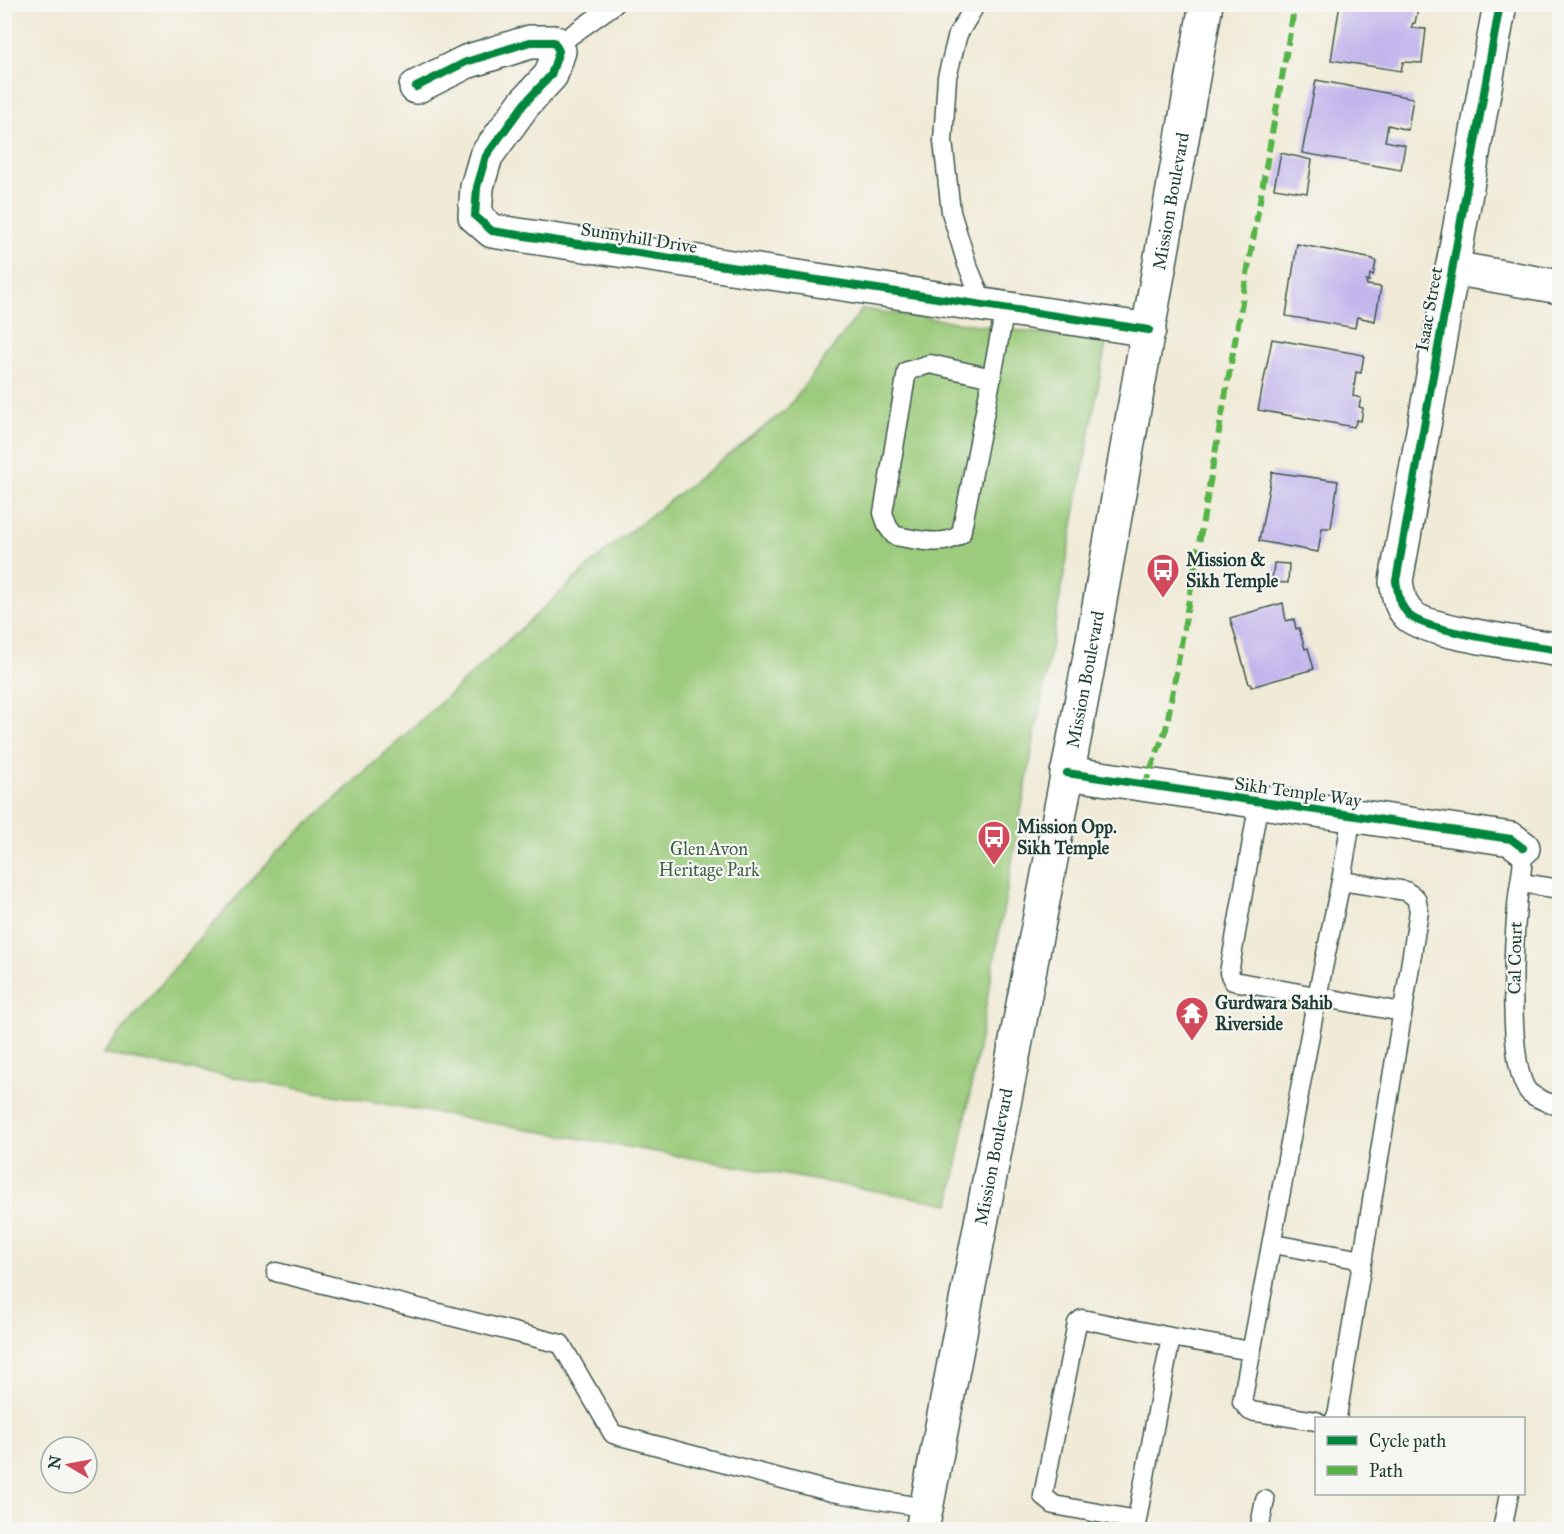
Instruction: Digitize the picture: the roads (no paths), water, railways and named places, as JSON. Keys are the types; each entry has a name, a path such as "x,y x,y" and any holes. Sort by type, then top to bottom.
{"street":[{"name":"Mission Boulevard","path":"925,1519 1067,773 1149,330 1206,4"},
{"name":"Isaac Street","path":"1500,4 1396,581 1400,601 1410,616 1436,628 1560,650"},
{"path":"416,87 466,62 530,42 554,42 556,46"},
{"name":"Sunnyhill Drive","path":"556,46 559,51 551,75 524,104 486,156 477,187 475,216 492,231 1149,330"},
{"path":"1452,267 1560,286"},
{"name":"Sikh Temple Way","path":"1067,773 1511,839 1523,848"}],"lane":[{"path":"556,46 615,4"},
{"path":"976,4 958,34 947,77 943,141 951,212 967,264 995,307 992,378 961,534 953,540 934,542 896,536 888,527 883,513 907,371 930,364 992,378"},
{"path":"1259,801 1229,973 1233,981 1402,1012"},
{"path":"1315,1421 1250,1411 1242,1402 1352,815"},
{"name":"Cal Court","path":"1523,848 1524,862 1517,904 1513,960 1518,1069 1529,1092 1560,1107"},
{"path":"1337,1417 1419,911 1416,898 1406,891 1341,881"},
{"path":"1521,883 1560,889"},
{"path":"1273,1244 1363,1260"},
{"path":"276,1272 561,1344 613,1434 925,1519"},
{"path":"1171,1337 1136,1525 1054,1505 1043,1496 1077,1323 1082,1319 1251,1351"},
{"path":"1502,1530 1509,1495"},
{"path":"1260,1530 1264,1500"}],"place":[{"name":"Mission & Sikh Temple","path":"1163,599"},
{"name":"Mission Opp. Sikh Temple","path":"994,866"},
{"name":"Gurdwara Sahib Riverside","path":"1192,1042"}],"park label":[{"name":"Glen Avon Heritage Park","path":"709,859"}]}
